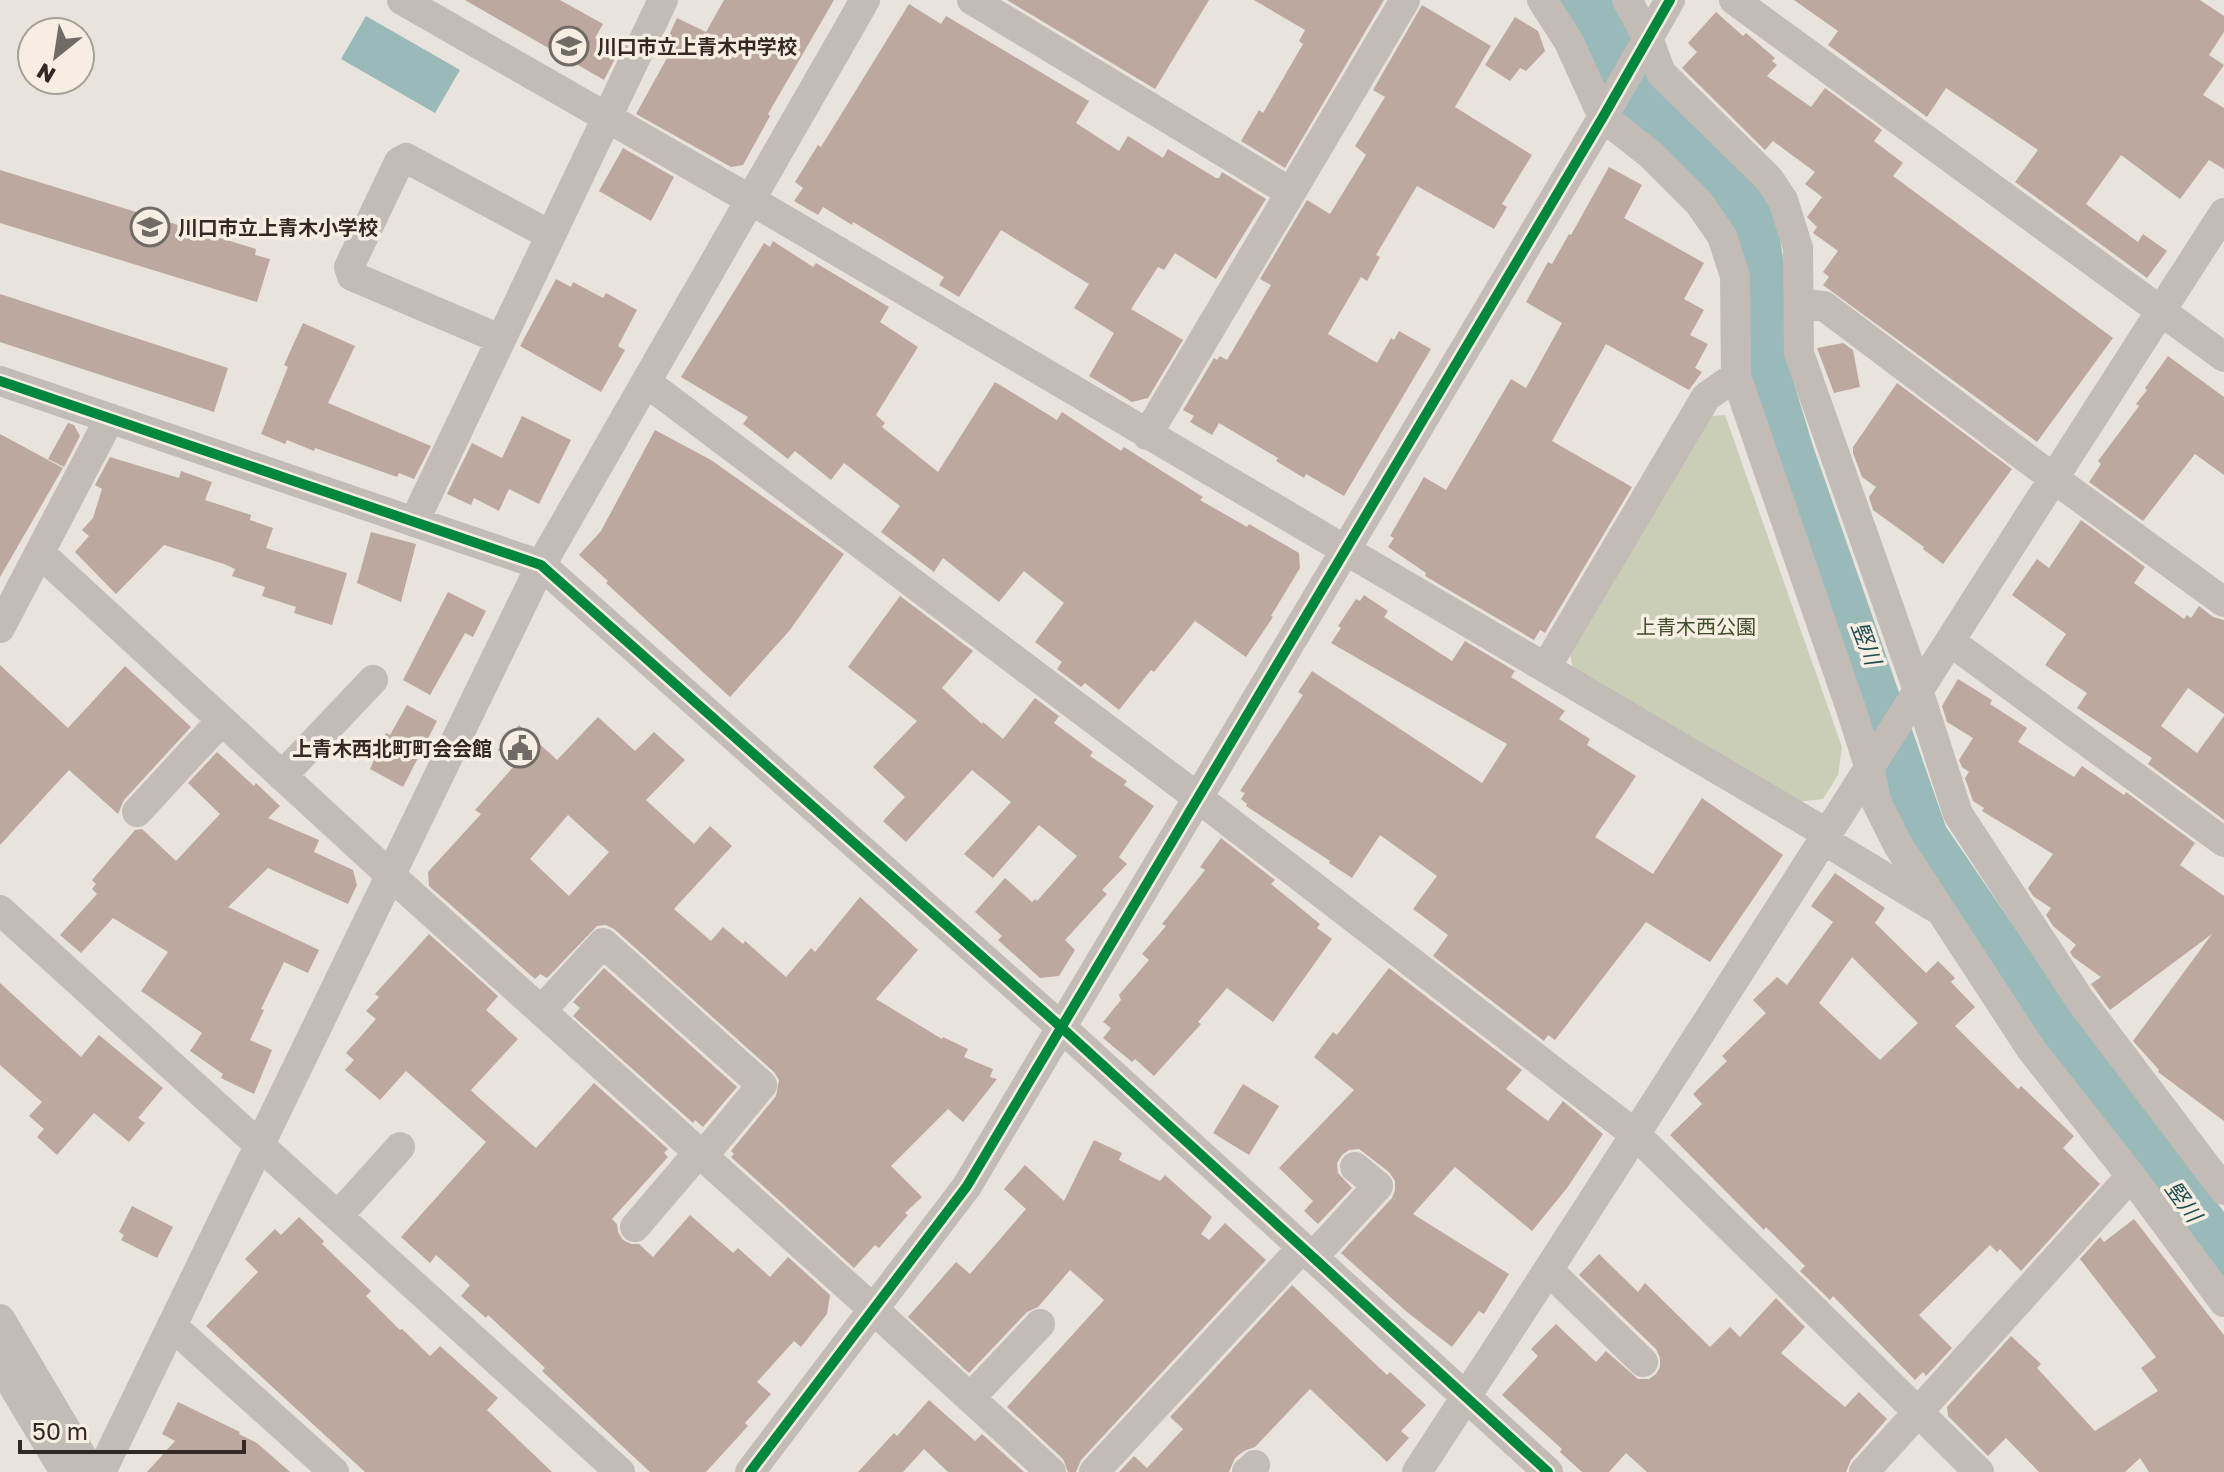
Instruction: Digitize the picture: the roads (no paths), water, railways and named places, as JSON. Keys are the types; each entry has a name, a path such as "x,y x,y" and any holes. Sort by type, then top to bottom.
{"street":[{"path":"402,0 606,115 1546,667 1824,836 1939,910"},
{"path":"414,522 663,0"},
{"path":"101,1472 541,565 865,0"},
{"path":"972,0 1290,192"},
{"path":"1147,435 1405,0"},
{"path":"1542,0 1607,111 1699,203 1722,236 1735,276 1736,376 1870,769 1876,801 1898,845 2031,1049 2131,1176 2224,1302"},
{"path":"1627,0 1661,73 1769,179 1783,200 1798,248 1801,304 1799,353 1919,693 1958,814 2080,1000 2223,1188"},
{"path":"750,1472 967,1186 1607,111 1670,0"},
{"path":"1734,0 2224,357"},
{"path":"500,339 352,276 349,267 399,162 406,158 550,235"},
{"path":"1417,1472 1636,1135 2224,213"},
{"path":"1801,304 1824,306 2224,602"},
{"path":"1546,667 1706,397 1736,376"},
{"path":"0,381 541,565 1061,1027 1548,1472"},
{"path":"646,382 1197,797 1636,1135 1979,1472"},
{"path":"0,628 10,588 41,554 110,418"},
{"path":"41,554 390,875 1051,1472"},
{"path":"1951,642 2224,842"},
{"path":"282,776 373,680"},
{"path":"137,812 222,720"},
{"path":"0,910 620,1472"},
{"path":"541,1011 603,943 762,1085 635,1227"},
{"path":"338,1216 400,1147"},
{"path":"1094,1472 1307,1252 1378,1186 1355,1167"},
{"path":"1864,1472 2131,1176"},
{"path":"1548,1270 1643,1362"},
{"path":"0,1319 91,1472"},
{"path":"970,1398 1040,1324"},
{"path":"172,1326 334,1472"},
{"path":"0,1364 65,1472"}],"water":[{"name":"竪川","path":"1553,0 1614,0 1752,177 1777,219 1784,265 1790,370 1813,446 1946,827 2065,1001 2224,1212 2224,1282 2043,1051 1905,845 1754,414 1740,263 1622,122"},
{"path":"366,16 460,70 435,113 341,59"}],"place":[{"name":"川口市立上青木中学校","path":"569,46"},
{"name":"川口市立上青木小学校","path":"150,227"},
{"name":"上青木西北町町会会館","path":"520,748"}],"park label":[{"name":"上青木西公園","path":"1696,626"}]}
